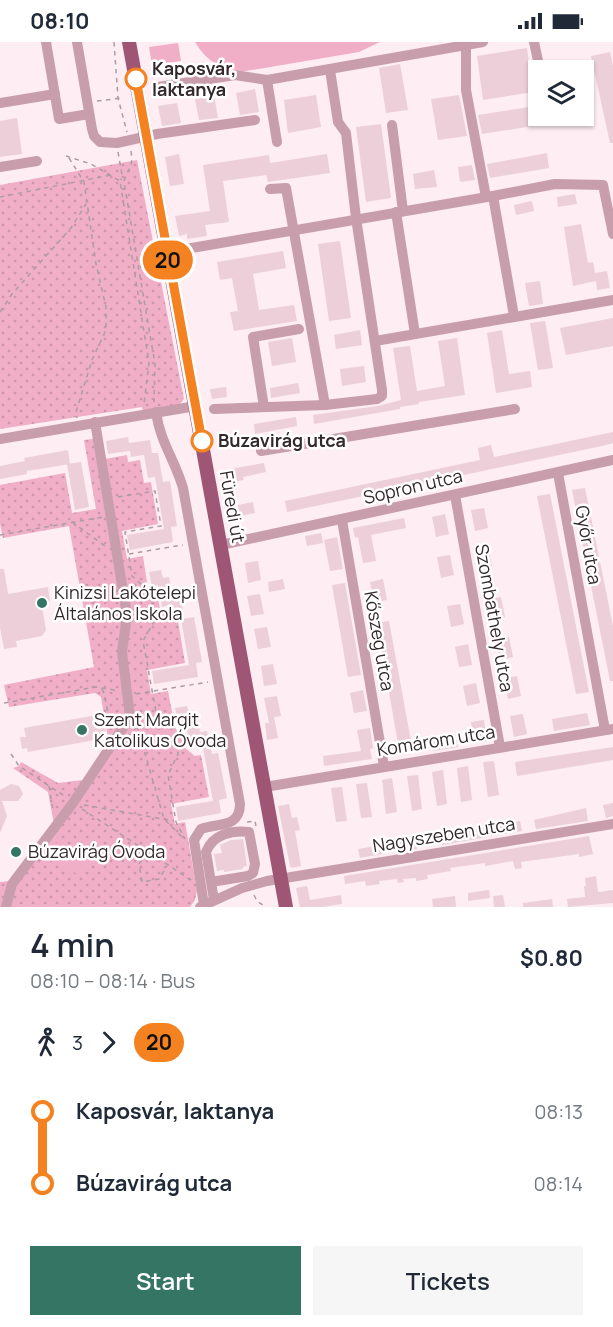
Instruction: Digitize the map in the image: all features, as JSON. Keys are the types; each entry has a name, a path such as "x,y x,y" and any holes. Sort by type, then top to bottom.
{"main road":[{"name":"Füredi út","path":"129,42 286,907"}],"street":[{"path":"46,42 59,119 89,114"},
{"path":"77,42 94,136 100,142 117,143 146,136 255,120"},
{"path":"158,87 235,75 267,80 488,42"},
{"path":"534,42 538,60"},
{"path":"466,46 466,90 514,316"},
{"path":"214,409 325,405 377,399 381,396 346,133 338,122 330,70"},
{"path":"267,80 278,142"},
{"path":"0,103 55,94"},
{"path":"392,125 414,334"},
{"path":"0,167 36,161"},
{"path":"186,249 555,184 603,185 609,198 613,234"},
{"path":"270,189 286,188 325,405"},
{"path":"375,341 613,300"},
{"path":"264,407 253,337 300,329"},
{"path":"0,439 78,424 196,406"},
{"path":"261,451 515,409"},
{"path":"150,413 180,476 183,488 240,810 237,819 233,822 207,827 196,834 193,846 206,884"},
{"path":"6,907 12,884 74,803 129,722 131,713 122,652 127,615 95,422"},
{"name":"Sopron utca","path":"221,545 613,460"},
{"name":"Győr utca","path":"558,473 609,730"},
{"name":"Szombathely utca","path":"455,495 500,747"},
{"name":"Kőszeg utca","path":"342,520 375,766"},
{"name":"Komárom utca","path":"265,787 375,766 609,730"},
{"name":"Nagyszeben utca","path":"206,904 251,885 281,879 613,824"},
{"path":"206,884 253,873 255,864 249,832 220,835 207,848 206,884 206,904"}],"path":[{"path":"114,42 117,98 133,162 124,182 155,364 154,402 150,413"},
{"path":"87,103 122,98"},
{"path":"117,143 122,175 120,181 149,363 144,398 150,413"},
{"path":"78,424 76,412 92,360 106,330 106,307 96,264 84,182 67,156 91,164 120,181"},
{"path":"0,197 111,175"},
{"path":"0,312 12,294 71,228 87,204"},
{"path":"107,499 155,491 161,526 125,532 132,576 150,592 152,601 155,620 144,641 156,712 173,726 178,754 168,775 176,822 185,839 164,819 136,723 131,713"},
{"path":"0,535 110,516"},
{"path":"72,522 116,554 176,546"},
{"path":"4,703 96,687 101,689 107,687 128,695 218,680"},
{"path":"101,689 104,693 114,743"},
{"path":"11,754 19,766 74,803 168,865 206,884"},
{"path":"49,786 56,826"},
{"path":"74,803 176,822"},
{"path":"148,852 139,864 142,882 159,879 168,865"},
{"path":"251,885 257,901 266,907"}],"shaded area":[{"path":"195,42 380,42 359,52 237,71 222,67 210,60"},
{"path":"178,43 181,61 152,65 149,47"},
{"path":"137,160 184,399 178,406 143,411 142,407 0,429 0,185"},
{"path":"101,438 105,459 127,455 128,462 140,460 144,483 151,482 158,524 122,531 127,559 143,556 148,589 156,588 160,609 167,609 169,616 177,615 185,663 147,670 151,694 168,691 175,727 181,727 185,748 195,756 201,755 209,797 171,804 175,824 185,822 197,890 195,900 190,907 0,907 0,882 10,881 54,824 48,792 13,768 19,766 21,762 58,783 83,780 109,744 101,697 95,693 9,707 4,685 94,667 69,526 3,538 0,524 0,485 65,473 72,513 96,509 84,440"},
{"path":"57,842 92,860 83,877 48,859"}],"building":[{"path":"527,48 528,93 483,100 477,56"},
{"path":"610,52 613,66 613,143 610,143 594,70 594,60 591,56"},
{"path":"400,64 408,110 386,113 379,68"},
{"path":"255,89 259,112 240,115 236,93"},
{"path":"214,95 218,118 199,120 195,99"},
{"path":"316,95 321,127 288,133 284,100"},
{"path":"459,95 467,136 438,140 431,99"},
{"path":"177,103 181,123 162,126 158,106"},
{"path":"528,107 528,126 533,126 482,134 478,115"},
{"path":"17,118 22,154 0,157 0,121"},
{"path":"381,124 391,198 366,202 356,127"},
{"path":"547,153 549,168 490,178 487,164"},
{"path":"179,154 184,184 170,186 165,157"},
{"path":"327,154 330,173 268,182 266,175 223,181 229,222 205,225 207,236 187,239 187,234 179,236 175,216 210,211 203,165 269,155 270,163"},
{"path":"472,165 475,180 460,182 458,167"},
{"path":"434,170 437,187 415,189 413,174"},
{"path":"575,194 577,204 558,207 557,197"},
{"path":"532,201 534,211 516,215 514,205"},
{"path":"581,224 588,263 593,262 595,273 607,271 610,288 597,290 596,281 573,286 564,227"},
{"path":"340,241 351,318 329,321 318,244"},
{"path":"283,251 286,268 253,274 259,310 294,305 297,321 234,331 230,312 238,311 232,278 220,280 217,262"},
{"path":"540,281 543,304 529,306 525,283"},
{"path":"613,318 613,346 566,355 560,328"},
{"path":"545,321 553,368 538,370 530,323"},
{"path":"360,330 362,345 336,349 334,335"},
{"path":"502,330 509,374 530,371 532,387 496,393 487,333"},
{"path":"292,338 296,362 272,366 268,342"},
{"path":"457,338 465,395 419,402 419,404 400,407 400,409 314,424 313,415 378,406 401,400 393,348 410,346 417,391 445,386 438,341"},
{"path":"364,366 366,382 342,386 340,369"},
{"path":"298,383 300,393 271,398 270,388"},
{"path":"226,387 227,397 212,399 210,389"},
{"path":"296,417 297,426 255,434 254,424"},
{"path":"613,432 613,443 602,446 287,512 285,501 480,460 478,448 491,445 494,457"},
{"path":"128,437 129,443 150,440 152,453 158,453 163,482 170,481 177,526 171,527 173,542 130,550 127,535 164,529 155,477 148,478 144,455 131,457 130,451 108,454 106,441"},
{"path":"68,450 70,464 27,471 27,474 0,479 0,466 25,461 24,458"},
{"path":"81,462 89,507 75,510 67,464"},
{"path":"264,463 266,472 243,477 244,480 226,483 224,470"},
{"path":"585,488 613,626 613,681 610,681 572,490"},
{"path":"550,494 589,692 576,694 537,496"},
{"path":"253,502 255,513 239,516 238,505"},
{"path":"484,508 488,528 475,531 471,510"},
{"path":"445,514 449,534 436,537 432,517"},
{"path":"404,518 406,528 371,535 376,561 363,563 358,537 355,538 353,528"},
{"path":"321,533 323,543 307,546 305,536"},
{"path":"337,537 343,569 330,571 324,540"},
{"path":"488,547 492,567 480,570 475,549"},
{"path":"450,555 454,575 441,578 437,557"},
{"path":"258,561 261,580 248,583 245,563"},
{"path":"0,569 4,569 8,594 48,587 50,601 41,602 46,630 42,636 16,641 17,647 4,649 0,628"},
{"path":"161,570 163,578 169,577 173,597 180,596 183,611 171,613 169,605 162,607 158,585 152,586 149,572"},
{"path":"283,579 285,589 269,592 268,582"},
{"path":"383,579 387,600 374,602 370,582"},
{"path":"345,583 361,675 348,677 332,585"},
{"path":"260,594 264,614 251,616 247,596"},
{"path":"501,597 505,617 492,619 488,599"},
{"path":"460,604 464,624 451,627 447,606"},
{"path":"194,617 202,662 196,663 198,677 154,684 152,671 189,665 181,619"},
{"path":"389,621 413,752 400,755 377,623"},
{"path":"267,627 271,647 258,649 254,629"},
{"path":"509,637 513,657 500,660 496,640"},
{"path":"468,644 472,665 459,667 455,647"},
{"path":"273,664 277,684 264,686 261,666"},
{"path":"517,676 521,696 508,699 504,678"},
{"path":"476,683 480,703 467,706 463,686"},
{"path":"363,690 367,711 354,713 350,693"},
{"path":"277,696 281,716 274,717 278,738 267,740 265,723 269,723 264,698"},
{"path":"187,706 189,714 196,713 200,732 207,731 212,754 218,753 227,798 219,800 221,813 178,821 176,807 213,801 203,748 198,749 196,741 189,742 185,721 178,722 175,708"},
{"path":"587,713 590,725 554,731 552,719"},
{"path":"523,714 527,734 514,737 510,716"},
{"path":"97,715 99,724 105,723 106,733 100,734 101,739 28,752 27,748 22,749 20,737 26,737 24,728"},
{"path":"484,720 487,741 474,743 471,722"},
{"path":"370,728 372,759 324,766 323,756 361,751 357,730"},
{"path":"456,737 458,747 433,751 431,742"},
{"path":"613,747 613,760 517,776 515,762"},
{"path":"494,761 499,795 488,797 483,762"},
{"path":"468,766 472,800 461,802 457,768"},
{"path":"443,770 447,804 437,806 432,772"},
{"path":"418,775 422,809 412,811 407,776"},
{"path":"392,778 397,812 386,814 382,780"},
{"path":"367,783 372,817 361,818 356,784"},
{"path":"11,784 19,786 23,794 18,801 2,801 7,816 0,833 0,790"},
{"path":"342,787 347,821 336,822 331,788"},
{"path":"613,803 613,816 606,818 603,805"},
{"path":"289,804 292,818 297,817 300,830 295,831 301,866 292,868 278,806"},
{"path":"586,808 588,821 536,829 534,820"},
{"path":"520,821 522,831 442,845 440,835"},
{"path":"589,836 593,854 579,857 579,854 521,862 522,868 515,869 513,861 485,866 485,863 450,868 451,871 427,875 428,879 416,881 416,878 403,879 404,882 398,883 397,879 379,881 380,884 366,886 365,881 345,884 344,876"},
{"path":"415,838 417,849 395,852 393,843"},
{"path":"243,839 247,866 243,869 217,871 214,854 222,853 220,845 231,840"},
{"path":"381,845 382,854 360,858 358,849"},
{"path":"596,876 598,892 613,890 613,903 568,907 567,899 585,897 585,878"},
{"path":"307,886 310,900 341,895 342,904 300,907 296,888"},
{"path":"489,890 490,898 468,901 468,893"},
{"path":"503,895 505,907 494,907 493,896"},
{"path":"455,896 456,907 433,907 432,899"},
{"path":"552,899 553,907 523,907 523,903"}],"bus line":[{"name":"20","path":"136,79 202,441"}],"place":[{"name":"Kaposvár, laktanya","path":"136,79"},
{"name":"Búzavirág utca","path":"202,441"},
{"name":"Kinizsi Lakótelepi Általános Iskola","path":"42,603"},
{"name":"Szent Margit Katolikus Óvoda","path":"82,730"},
{"name":"Búzavirág Óvoda","path":"16,852"}]}
